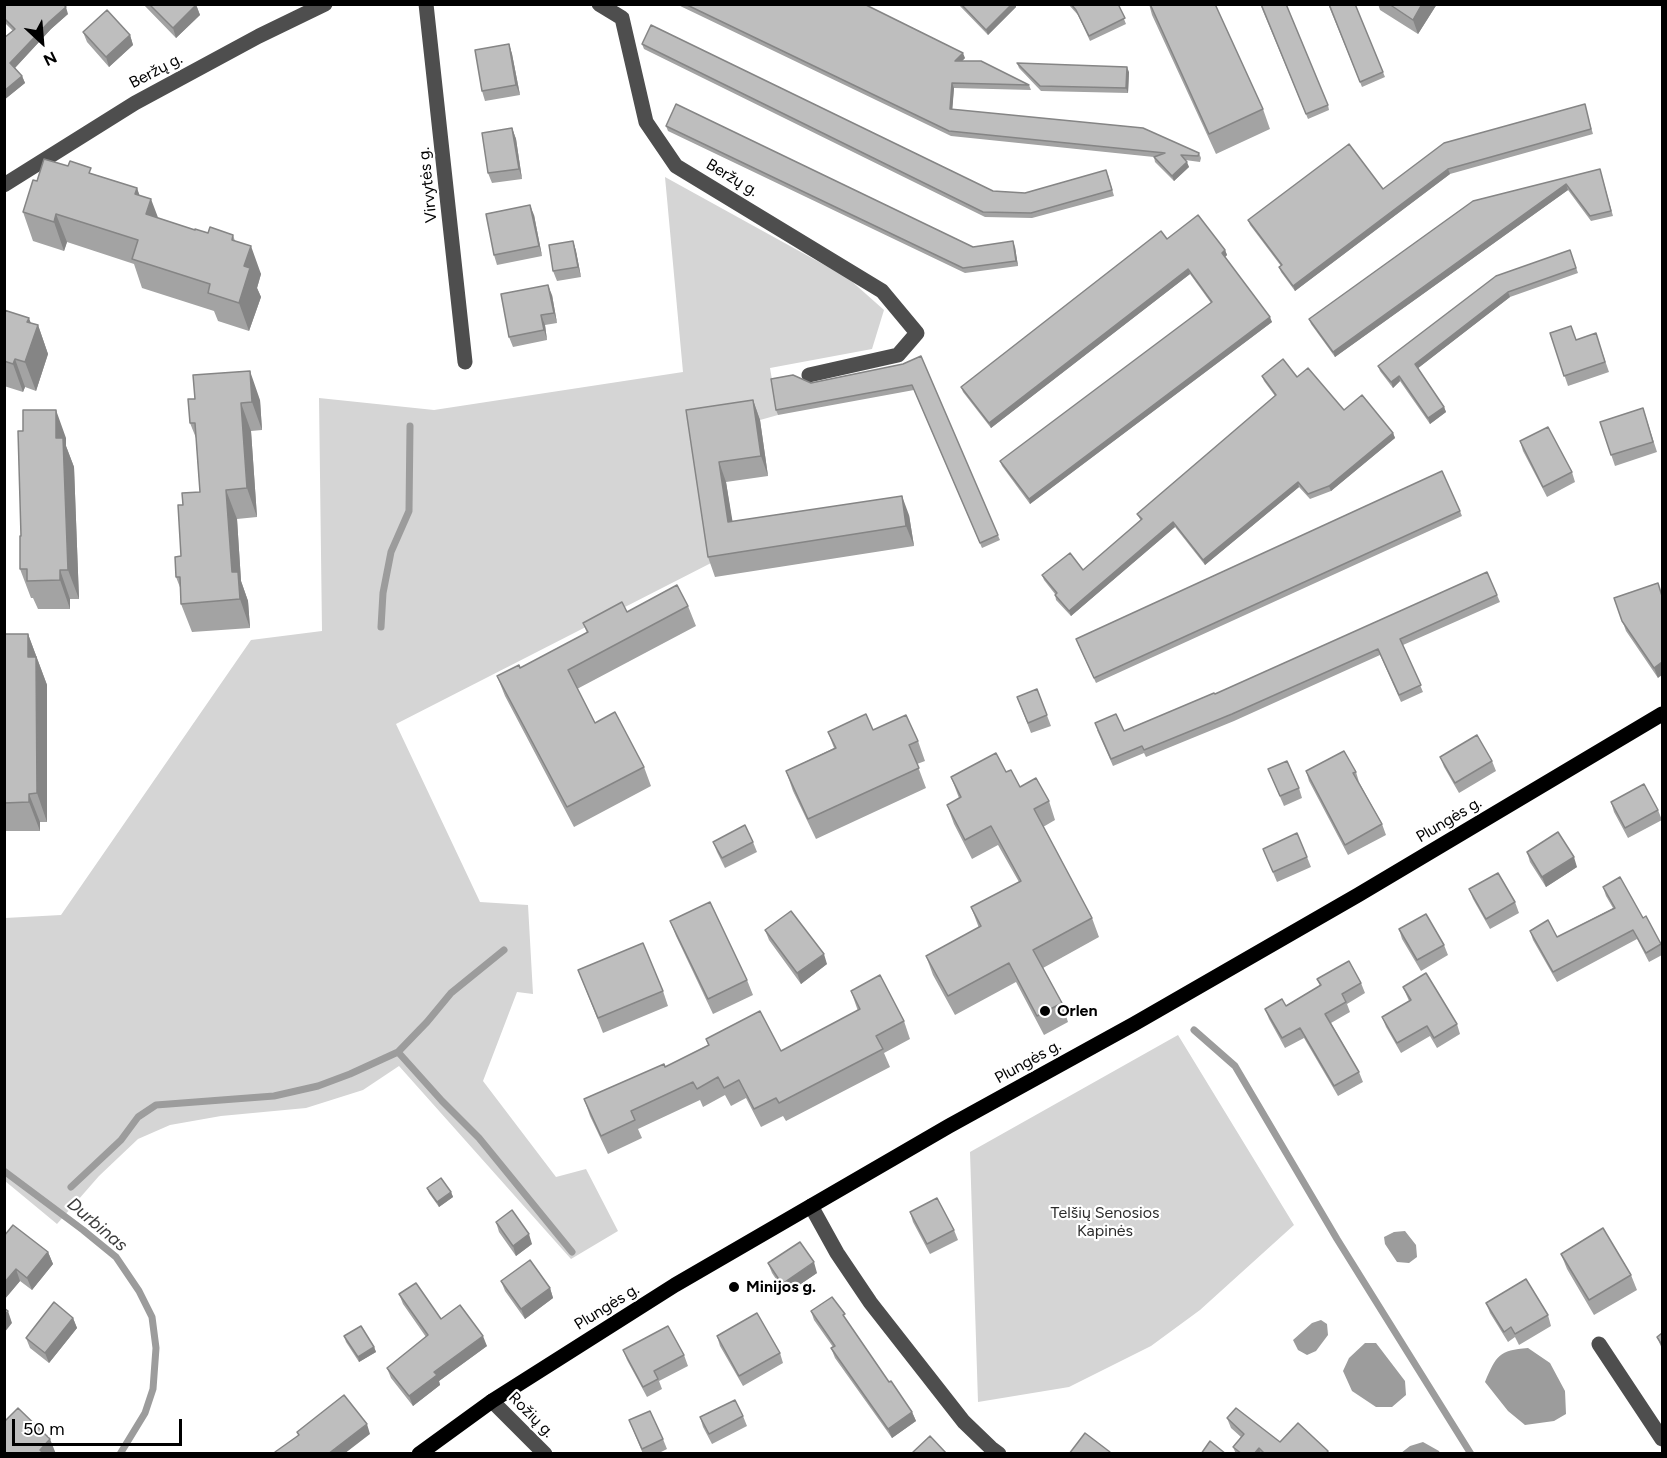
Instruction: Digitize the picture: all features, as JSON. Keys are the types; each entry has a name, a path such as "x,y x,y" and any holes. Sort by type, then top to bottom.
{"main road":[{"name":"Plungės g.","path":"419,1454 492,1401 675,1285 1337,907 1662,714"}],"street":[{"name":"Beržų g.","path":"7,179 135,103 259,36 325,4"},
{"name":"Virvytės g.","path":"426,4 465,362"},
{"name":"Beržų g.","path":"599,4 622,18 646,122 676,166 882,291 917,333 898,355 809,375"},
{"path":"811,1206 837,1253 870,1302 964,1422 999,1454"},
{"path":"1599,1344 1662,1439"},
{"name":"Rožių g.","path":"492,1401 545,1454"}],"green space":[{"path":"665,177 848,278 884,310 872,349 770,368 778,415 693,430 713,562 396,724 480,902 528,905 533,994 517,992 483,1081 556,1177 586,1169 618,1231 571,1259 399,1066 363,1090 306,1108 221,1116 170,1125 138,1139 99,1176 57,1224 5,1181 5,918 61,915 251,640 322,631 319,398 434,410 683,372"},
{"name":"Telšių Senosios Kapinės","path":"1178,1035 1294,1225 1200,1310 1151,1346 1069,1387 978,1402 970,1152"}],"shaded area":[{"path":"1405,1231 1416,1245 1417,1257 1409,1263 1397,1262 1385,1244 1384,1237 1394,1232"},
{"path":"1321,1320 1327,1324 1328,1335 1316,1351 1307,1355 1298,1350 1293,1340 1312,1323"},
{"path":"1365,1343 1376,1343 1405,1381 1406,1395 1392,1407 1376,1407 1352,1391 1343,1371 1349,1358"},
{"path":"1528,1348 1550,1363 1565,1391 1566,1414 1554,1421 1525,1425 1508,1411 1485,1382 1492,1366 1500,1356 1511,1350"},
{"path":"1423,1442 1440,1453 1401,1453 1410,1446"}],"building":[{"path":"4,4 63,4 66,7 10,63 22,76 4,91 4,38 15,29 4,18"},
{"path":"149,4 196,4 196,5 173,28"},
{"path":"685,4 864,4 963,53 955,61 981,61 1029,85 952,83 950,109 1143,128 1199,153 1198,156 1181,155 1187,162 1172,176 1154,157 1165,153 949,131"},
{"path":"961,4 1012,4 986,30"},
{"path":"1071,4 1118,4 1125,18 1089,36"},
{"path":"1150,4 1215,4 1263,109 1209,134"},
{"path":"1261,4 1286,4 1328,105 1306,114"},
{"path":"1329,4 1355,4 1383,72 1360,82"},
{"path":"1389,4 1422,4 1413,20"},
{"path":"107,10 130,35 106,57 83,32"},
{"path":"651,25 993,191 1025,193 1106,170 1112,190 1031,213 983,212 642,44"},
{"path":"509,44 516,85 482,91 475,50"},
{"path":"1017,63 1127,67 1126,88 1040,86"},
{"path":"676,104 973,247 1013,241 1016,261 963,268 666,126"},
{"path":"1585,104 1591,129 1448,169 1293,286 1279,267 1282,265 1248,220 1349,144 1383,189 1444,143"},
{"path":"512,128 519,169 488,173 482,133"},
{"path":"44,159 68,166 70,161 91,168 89,173 137,188 135,194 151,199 146,214 208,233 210,227 233,235 232,240 251,246 244,266 250,268 239,303 208,293 210,284 132,259 138,240 56,214 54,222 23,212 33,180 37,181"},
{"path":"1600,169 1611,211 1590,216 1566,184 1333,352 1309,319 1473,201"},
{"path":"530,205 539,246 494,255 486,214"},
{"path":"1198,215 1225,250 1222,253 1270,317 1029,499 1000,461 1212,302 1188,269 989,423 961,387 1161,231 1167,239"},
{"path":"573,241 578,267 553,271 549,245"},
{"path":"1570,250 1576,268 1508,292 1415,364 1444,407 1428,418 1399,376 1391,382 1378,366 1496,276"},
{"path":"548,285 554,313 541,315 544,330 509,337 501,294"},
{"path":"4,310 29,318 27,322 38,325 25,362 15,359 13,364 4,361"},
{"path":"1571,326 1576,340 1596,333 1605,362 1564,376 1550,333"},
{"path":"921,356 998,535 980,543 912,385 776,410 771,379 793,375 811,383 903,364"},
{"path":"1283,359 1297,377 1308,368 1344,410 1362,395 1393,433 1329,486 1308,494 1298,482 1203,560 1173,522 1069,611 1042,575 1070,553 1083,570 1142,519 1137,514 1276,395 1262,376"},
{"path":"250,371 252,402 241,403 247,488 226,490 232,572 238,572 240,599 181,604 180,577 176,577 175,557 181,556 178,505 183,505 182,493 200,492 195,423 190,423 188,399 195,399 193,375"},
{"path":"753,400 761,456 719,462 728,522 902,496 906,526 708,557 686,410"},
{"path":"1643,408 1653,442 1611,455 1600,422"},
{"path":"23,410 56,410 56,438 63,438 68,570 60,570 60,580 27,581 27,569 20,569 18,431 23,431"},
{"path":"1548,427 1572,472 1543,487 1520,441"},
{"path":"1442,471 1460,511 1094,678 1076,639"},
{"path":"1487,572 1497,595 1400,639 1421,685 1399,695 1378,649 1232,714 1144,750 1142,746 1111,759 1095,723 1116,714 1124,731 1215,694"},
{"path":"1658,583 1662,596 1662,662 1654,668 1622,621 1614,598"},
{"path":"677,585 688,606 568,670 595,723 615,712 644,767 567,807 497,676 519,665 520,668 588,632 583,623 622,602 627,612"},
{"path":"4,634 28,634 28,657 36,657 37,793 29,794 29,802 4,803"},
{"path":"1037,689 1047,715 1028,723 1017,697"},
{"path":"866,714 873,730 906,715 918,741 909,745 919,768 808,819 786,771 836,748 828,732"},
{"path":"1477,735 1492,761 1455,783 1440,757"},
{"path":"1344,751 1356,772 1353,773 1382,824 1345,845 1306,771"},
{"path":"996,753 1006,772 1011,770 1020,787 1036,778 1049,801 1034,809 1092,918 1033,950 1062,1003 1037,1016 1009,963 948,996 926,956 981,926 971,907 1021,881 991,826 965,840 947,805 961,797 951,777"},
{"path":"1287,761 1299,788 1280,796 1268,769"},
{"path":"1644,784 1658,810 1625,828 1611,802"},
{"path":"745,825 753,842 722,858 713,842"},
{"path":"1558,832 1574,857 1542,877 1527,852"},
{"path":"1297,833 1307,857 1273,872 1263,849"},
{"path":"1498,873 1515,902 1486,919 1469,889"},
{"path":"1620,877 1643,918 1646,916 1661,944 1646,953 1633,930 1553,972 1530,931 1548,920 1557,937 1615,908 1603,887"},
{"path":"710,902 747,980 708,999 670,921"},
{"path":"791,911 824,954 797,973 765,930"},
{"path":"1426,914 1444,945 1417,960 1399,929"},
{"path":"643,943 663,991 598,1018 578,970"},
{"path":"1349,961 1361,983 1342,994 1346,1002 1325,1014 1359,1072 1334,1086 1300,1028 1282,1038 1265,1009 1282,999 1286,1006 1321,985 1317,979"},
{"path":"1426,973 1457,1024 1434,1038 1427,1026 1397,1043 1382,1017 1411,1000 1403,987"},
{"path":"880,975 904,1021 876,1036 883,1049 779,1103 776,1098 754,1109 739,1080 724,1088 718,1077 697,1089 693,1082 631,1111 635,1120 601,1136 584,1099 664,1064 665,1067 709,1045 706,1039 760,1011 781,1051 860,1009 851,991"},
{"path":"441,1178 451,1192 437,1202 427,1188"},
{"path":"937,1198 954,1230 927,1244 910,1212"},
{"path":"512,1210 529,1234 513,1246 496,1222"},
{"path":"13,1225 48,1252 27,1278 16,1269 4,1283 4,1236"},
{"path":"1603,1228 1631,1275 1589,1300 1561,1254"},
{"path":"800,1242 814,1262 782,1284 768,1263"},
{"path":"530,1260 550,1288 521,1309 501,1281"},
{"path":"1526,1279 1548,1315 1515,1334 1511,1327 1504,1332 1486,1303"},
{"path":"416,1283 441,1319 460,1305 483,1336 434,1372 437,1375 409,1396 387,1368 428,1335 399,1294"},
{"path":"832,1297 912,1412 888,1429 831,1348 835,1346 811,1311"},
{"path":"54,1302 73,1318 45,1353 26,1338"},
{"path":"757,1313 780,1353 739,1376 717,1336"},
{"path":"361,1326 374,1347 358,1357 344,1336"},
{"path":"668,1326 684,1355 654,1371 658,1379 643,1387 623,1350"},
{"path":"1662,1333 1662,1345 1657,1337"},
{"path":"344,1395 367,1424 328,1454 275,1454 299,1435 297,1432"},
{"path":"735,1400 743,1416 709,1434 700,1417"},
{"path":"18,1408 50,1439 40,1450 44,1454 4,1454 4,1422"},
{"path":"1236,1408 1280,1442 1298,1423 1328,1451 1326,1454 1265,1454 1259,1448 1254,1454 1242,1454 1233,1447 1244,1434 1227,1418"},
{"path":"650,1411 663,1439 642,1449 629,1420"},
{"path":"1085,1433 1110,1452 1109,1454 1069,1454"},
{"path":"930,1436 947,1454 912,1454 912,1453"},
{"path":"1210,1441 1226,1454 1201,1454"}],"waterway":[{"path":"381,627 383,593 391,552 409,511 410,426"},
{"path":"71,1187 121,1140 138,1117 156,1105 274,1096 318,1086 398,1052 451,993 504,950"},
{"path":"1194,1030 1235,1066 1337,1239 1471,1454"},
{"path":"398,1052 479,1138 572,1252"},
{"name":"Durbinas","path":"4,1171 116,1257 139,1291 152,1317 156,1348 153,1389 145,1413 120,1454"}],"place":[{"name":"Orlen","path":"1045,1011"},
{"name":"Minijos g.","path":"734,1287"}]}
